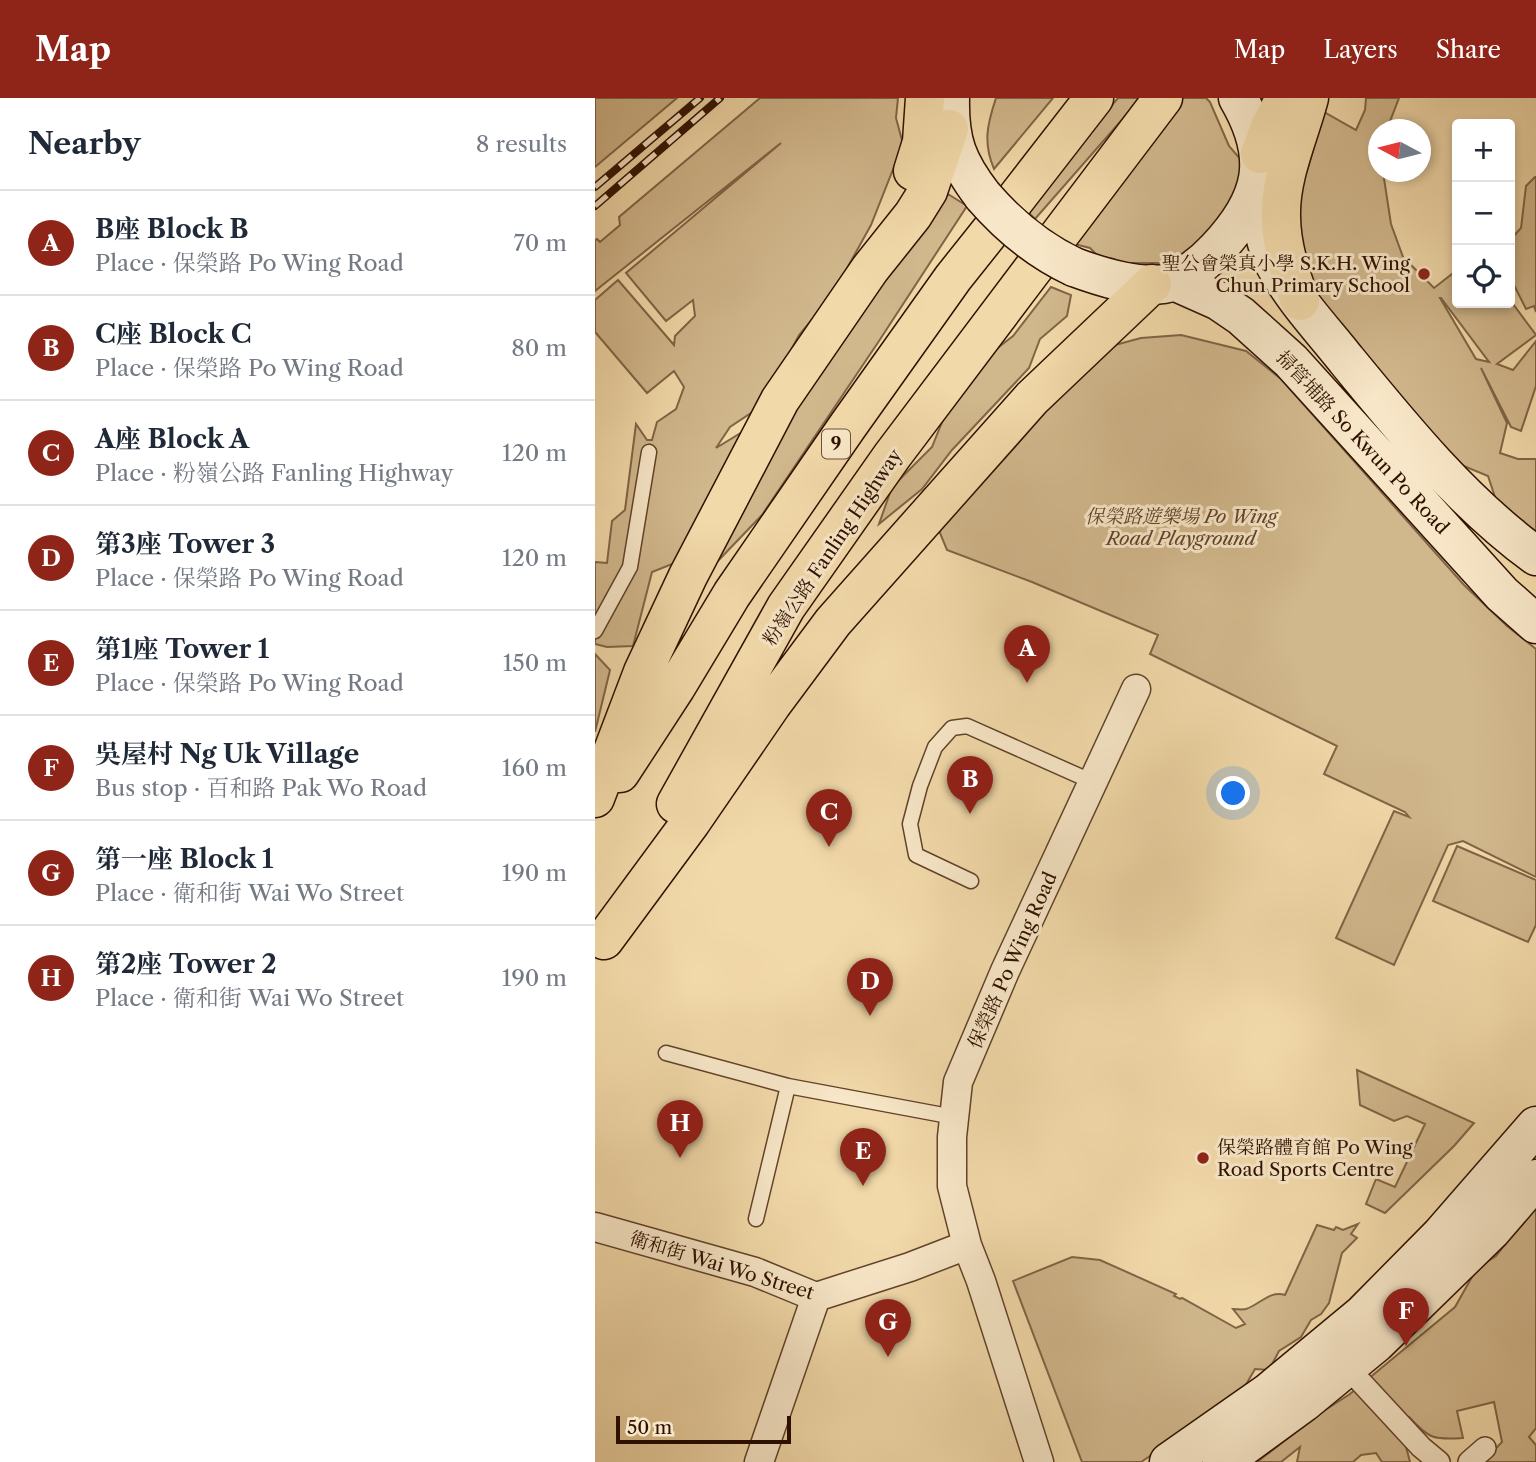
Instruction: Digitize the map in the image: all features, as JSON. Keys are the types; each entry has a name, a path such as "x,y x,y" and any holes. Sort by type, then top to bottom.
{"highway":[{"path":"870,268 910,181 922,142 925,98"},
{"name":"9","path":"595,813 732,594 953,278 995,210 1094,98"},
{"name":"粉嶺公路 Fanling Highway","path":"599,949 642,864 786,607 892,456 1054,258 1163,98"},
{"path":"1258,172 1271,125 1285,98"},
{"path":"1300,301 1290,273 1281,215 1290,160 1308,98"},
{"path":"595,798 643,672 688,576 780,400 870,268 913,215 928,191 949,113"},
{"path":"599,949 833,622 1032,398 1163,283"}],"main road":[{"name":"掃管埔路 So Kwun Po Road","path":"1238,98 1247,115 1273,261 1300,301 1397,422 1458,488 1536,556"},
{"name":"掃管埔路 So Kwun Po Road","path":"949,113 961,164 995,210 1027,239 1054,258 1112,278 1163,283 1219,301 1241,316 1291,361 1502,594 1536,624"},
{"path":"1163,283 1208,259 1235,230 1258,172"},
{"path":"1169,1462 1269,1392 1363,1314 1441,1235 1536,1126"},
{"path":"1221,1462 1303,1403 1377,1343 1482,1240 1536,1179"}],"street":[{"name":"保榮路 Po Wing Road","path":"1039,1462 967,1245 952,1186 952,1138 958,1082 1005,971 1136,689"},
{"name":"衛和街 Wai Wo Street","path":"595,1227 755,1272 816,1297 910,1267 967,1245"},
{"path":"967,1245 996,1272 1060,1462"},
{"path":"759,1462 816,1297"},
{"path":"1347,1367 1421,1447 1440,1462"}],"lane":[{"path":"595,631 630,567 649,452"},
{"path":"971,881 916,855 910,824 920,786 935,747 952,728 967,726 1093,782"},
{"path":"666,1053 788,1086 954,1117"},
{"path":"756,1219 788,1086"}],"green space":[{"path":"595,98 677,98 595,167"},
{"path":"760,98 898,98 896,118 903,144 871,225 831,297 799,335 760,407 730,427 716,448 749,428 700,553 652,572 633,646 607,647 595,644 595,562 607,563 612,521 625,510 636,424 647,440 652,440 657,422 676,409 684,387 674,371 647,393 595,332 595,300 618,280 674,345 675,336 695,316 693,300 666,321 626,273 781,143 595,291 595,240 600,242 620,225 619,217"},
{"path":"996,98 1053,98 994,169 988,151 987,134"},
{"path":"1118,98 1141,98 1035,219 1023,207"},
{"path":"1180,98 1206,98 1210,102 1229,146 1242,161 1241,190 1226,221 1170,263 1120,263 1098,256 1090,248 1070,243"},
{"path":"1366,98 1399,98 1391,119 1368,119 1368,182 1385,182 1391,224 1403,257 1434,288 1452,274 1452,308 1515,307 1536,335 1497,364 1513,370 1536,341 1536,386 1521,431 1511,427 1481,368 1507,423 1500,453 1518,459 1536,459 1536,544 1498,506 1488,476 1394,437 1316,292 1301,253 1297,191 1308,168 1324,112 1356,130 1365,110","holes":["1440,298 1441,298 1489,362 1476,359"]},
{"path":"1536,177 1536,312 1534,306 1526,309 1515,287 1515,235 1521,228 1526,186"},
{"path":"948,194 967,206 762,515 715,564 781,433 921,217"},
{"path":"1051,287 1071,295 1067,316 1040,339 1029,368 952,450 922,489 879,524 892,487 932,447 957,385 1013,336"},
{"name":"保榮路遊樂場 Po Wing Road Playground","path":"1181,335 1246,351 1281,379 1464,585 1536,649 1536,877 1463,841 1448,845 1394,965 1336,938 1394,811 1409,817 1405,812 1324,774 1337,746 1150,654 1158,635 947,550 935,521 1020,429 1115,345 1141,338"},
{"path":"595,654 610,670 595,732"},
{"path":"1457,846 1536,880 1536,925 1528,942 1433,901"},
{"path":"1357,1070 1474,1123 1385,1213 1366,1204 1376,1179 1395,1187 1425,1124 1407,1116 1394,1121 1360,1105"},
{"path":"1536,1205 1536,1428 1529,1437 1536,1445 1536,1462 1483,1462 1502,1442 1494,1402 1457,1411 1463,1438 1445,1439 1427,1434 1409,1417 1391,1426 1404,1439 1410,1462 1382,1462 1376,1453 1361,1455 1353,1462 1297,1462 1300,1447 1281,1462 1257,1462 1319,1414 1350,1394 1455,1307 1477,1268 1496,1256"},
{"path":"1358,1224 1351,1234 1357,1238 1342,1253 1329,1303 1321,1314 1311,1320 1301,1337 1279,1351 1269,1370 1255,1369 1240,1395 1141,1462 1082,1462 1013,1281 1072,1257 1100,1260 1176,1294 1174,1296 1236,1328 1245,1324 1233,1309 1246,1309 1269,1296 1285,1295 1317,1225 1343,1230"}],"railway":[{"path":"595,187 700,98"},
{"path":"595,206 720,98"}],"place":[{"name":"聖公會榮真小學 S.K.H. Wing Chun Primary School","path":"1424,274"},
{"name":"B座 Block B","path":"1027,683"},
{"name":"C座 Block C","path":"970,814"},
{"name":"A座 Block A","path":"829,847"},
{"name":"第3座 Tower 3","path":"870,1016"},
{"name":"第2座 Tower 2","path":"680,1158"},
{"name":"保榮路體育館 Po Wing Road Sports Centre","path":"1203,1158"},
{"name":"第1座 Tower 1","path":"863,1186"},
{"name":"吳屋村 Ng Uk Village","path":"1406,1346"},
{"name":"第一座 Block 1","path":"888,1357"}]}
